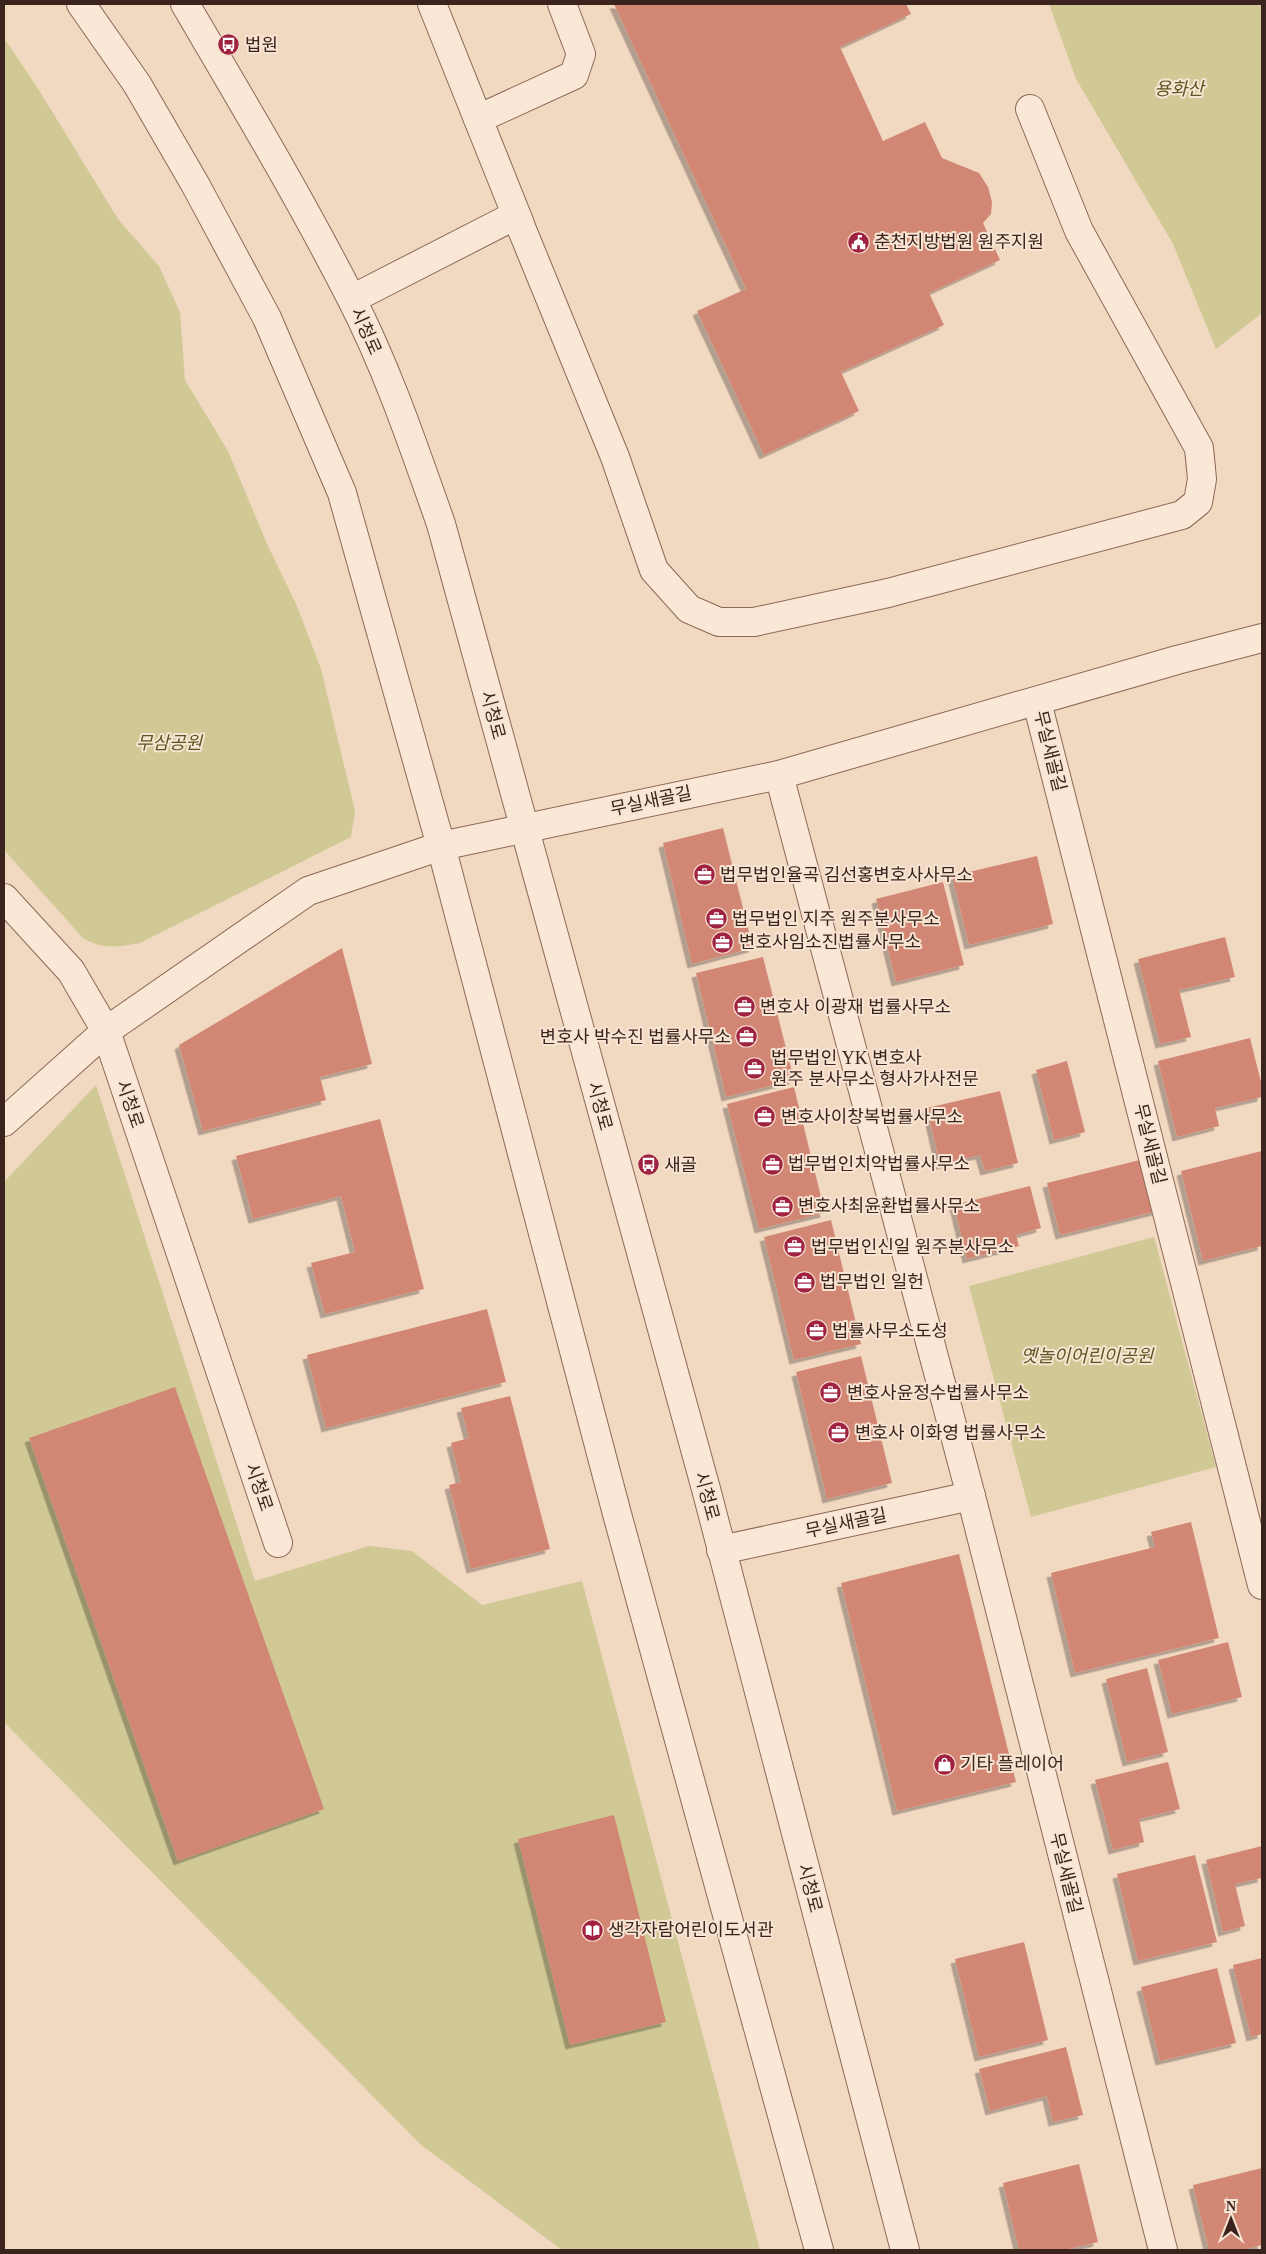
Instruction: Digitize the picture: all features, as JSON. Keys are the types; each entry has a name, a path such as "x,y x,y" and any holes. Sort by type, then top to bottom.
{"street":[{"path":"81,4 137,84 195,184 267,318 342,493 441,846 617,1514 819,2250"},
{"name":"시청로","path":"185,4 264,139 352,299 401,411 441,524 721,1550 904,2250"},
{"path":"432,4 615,457 654,570 689,609 719,622 754,622 888,592 1182,515 1198,502 1202,479 1199,448 1079,231 1030,109"},
{"path":"478,119 574,75 581,54 562,4"},
{"path":"352,299 516,214 520,224"},
{"name":"무실새골길","path":"441,846 524,827 779,775 1178,660 1262,644"},
{"name":"무실새골길","path":"1037,702 1262,1585"},
{"name":"무실새골길","path":"779,775 970,1496 1163,2250"},
{"path":"4,1122 106,1031 308,891 441,846"},
{"name":"시청로","path":"4,898 71,971 106,1031 278,1543"},
{"name":"무실새골길","path":"721,1550 970,1496"}],"green space":[{"name":"용화산","path":"1049,4 1262,4 1262,313 1216,349 1173,244 1076,79"},
{"name":"무삼공원","path":"4,38 37,87 118,219 159,266 180,312 185,380 228,451 268,546 297,606 321,669 355,811 351,837 140,943 124,946 104,946 83,938 4,850"},
{"path":"96,1085 255,1581 369,1546 412,1551 482,1605 582,1581 760,2250 562,2250 420,2144 4,1722 4,1182"},
{"name":"옛놀이어린이공원","path":"1154,1237 1216,1467 1031,1517 969,1286"}],"building":[{"name":"춘천지방법원 원주지원","path":"614,4 906,4 911,14 840,47 883,141 925,122 942,158 979,173 988,187 992,202 991,214 983,223 1000,260 929,293 944,325 841,372 859,411 764,455 697,311 746,289"},
{"path":"723,828 753,948 692,964 663,843"},
{"path":"1037,856 1053,924 969,945 952,876"},
{"path":"943,882 964,965 896,982 876,899"},
{"path":"1225,937 1235,977 1179,990 1191,1037 1160,1044 1138,959"},
{"path":"342,948 372,1064 320,1077 326,1100 203,1131 179,1045"},
{"path":"763,957 794,1080 726,1097 696,973"},
{"path":"1250,1038 1262,1086 1262,1097 1215,1108 1219,1126 1177,1137 1158,1061"},
{"path":"1067,1061 1085,1132 1054,1140 1036,1070"},
{"path":"794,1087 825,1213 759,1229 727,1104"},
{"path":"1000,1091 1018,1163 985,1171 980,1155 940,1165 927,1108"},
{"path":"380,1119 424,1289 325,1314 311,1263 355,1252 341,1196 253,1219 236,1156"},
{"path":"1262,1151 1262,1246 1203,1261 1181,1171"},
{"path":"1144,1159 1157,1211 1060,1235 1047,1183"},
{"path":"1030,1186 1041,1228 1016,1235 1019,1246 967,1259 954,1205"},
{"path":"831,1220 861,1344 794,1360 764,1237"},
{"path":"487,1309 506,1382 326,1428 307,1355"},
{"path":"861,1356 892,1483 827,1499 796,1372"},
{"path":"175,1387 324,1809 178,1861 29,1438"},
{"path":"510,1396 550,1549 471,1569 449,1485 461,1482 451,1443 469,1438 461,1408"},
{"path":"1191,1522 1219,1638 1075,1673 1051,1573 1155,1547 1151,1532"},
{"path":"959,1554 1016,1782 897,1811 841,1583"},
{"path":"1228,1642 1242,1697 1172,1714 1158,1660"},
{"path":"1147,1668 1168,1752 1127,1762 1106,1679"},
{"path":"1168,1762 1180,1809 1139,1819 1144,1842 1113,1850 1095,1780"},
{"name":"생각자람어린이도서관","path":"614,1815 666,2022 570,2045 518,1839"},
{"path":"1262,1846 1262,1878 1235,1884 1245,1926 1223,1932 1206,1860"},
{"path":"1195,1855 1217,1942 1138,1961 1117,1874"},
{"path":"1024,1942 1048,2040 979,2057 955,1959"},
{"path":"1262,1958 1262,2034 1251,2037 1233,1965"},
{"path":"1217,1968 1236,2043 1160,2061 1141,1987"},
{"path":"1066,2047 1083,2115 1053,2122 1047,2096 990,2111 979,2069"},
{"path":"1079,2164 1098,2242 1064,2250 1019,2250 1003,2183"},
{"path":"1262,2168 1262,2245 1242,2250 1209,2250 1193,2185"}],"place":[{"name":"법원","path":"229,45"},
{"name":"춘천지방법원 원주지원","path":"858,242"},
{"name":"법무법인율곡 김선홍변호사사무소","path":"704,875"},
{"name":"법무법인 지주 원주분사무소","path":"716,919"},
{"name":"변호사임소진법률사무소","path":"723,942"},
{"name":"변호사 이광재 법률사무소","path":"744,1007"},
{"name":"변호사 박수진 법률사무소","path":"747,1037"},
{"name":"법무법인 YK 변호사 원주 분사무소 형사가사전문","path":"755,1068"},
{"name":"변호사이창복법률사무소","path":"765,1117"},
{"name":"법무법인치악법률사무소","path":"772,1164"},
{"name":"새골","path":"648,1165"},
{"name":"변호사최윤환법률사무소","path":"782,1206"},
{"name":"법무법인신일 원주분사무소","path":"795,1247"},
{"name":"법무법인 일헌","path":"804,1282"},
{"name":"법률사무소도성","path":"816,1331"},
{"name":"변호사윤정수법률사무소","path":"831,1393"},
{"name":"변호사 이화영 법률사무소","path":"839,1433"},
{"name":"기타 플레이어","path":"944,1764"},
{"name":"생각자람어린이도서관","path":"592,1930"}]}
